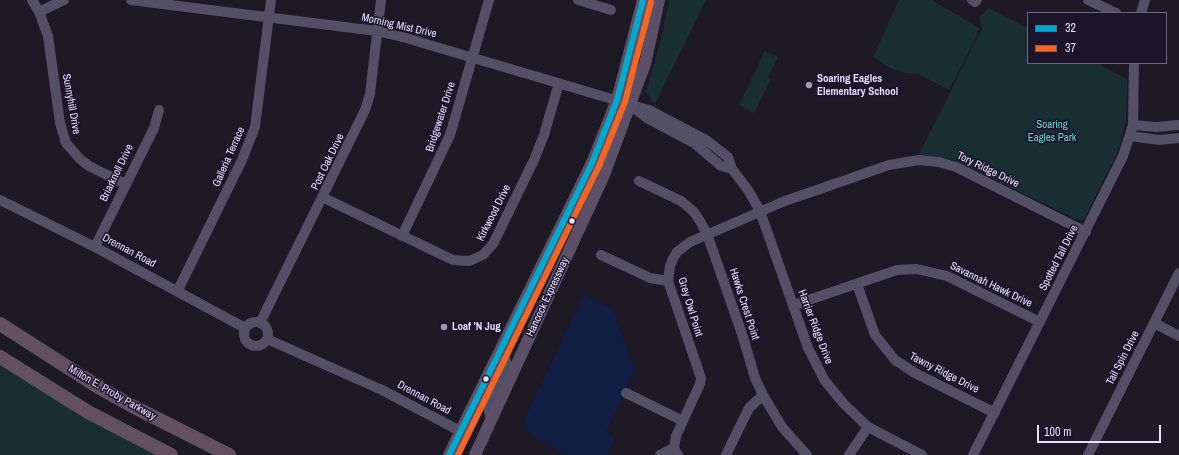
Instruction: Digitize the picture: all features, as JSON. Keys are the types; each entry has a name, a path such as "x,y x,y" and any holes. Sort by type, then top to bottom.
{"highway":[{"name":"Milton E. Proby Parkway","path":"0,324 107,392 229,455"},
{"path":"0,358 88,412 171,455"}],"main road":[{"name":"Hancock Expressway","path":"449,455 592,163 617,100 643,0"},
{"name":"Hancock Expressway","path":"475,455 604,175 631,106 645,64 659,0"}],"street":[{"name":"Sunnyhill Drive","path":"32,0 39,12 48,36 60,123 66,143 80,159 89,166 125,184"},
{"path":"39,12 64,0"},
{"name":"Morning Mist Drive","path":"132,0 377,32 472,57 617,100 631,106"},
{"name":"Galleria Terrace","path":"178,290 251,141 255,127 271,0"},
{"name":"Post Oak Drive","path":"260,323 324,198 365,110 370,94 381,0"},
{"name":"Bridgewater Drive","path":"402,236 450,135 489,0"},
{"path":"578,0 611,10"},
{"path":"1088,0 1114,12"},
{"path":"1141,12 1145,0"},
{"name":"Spotted Tail Drive","path":"974,455 1123,156 1133,125 1134,64"},
{"name":"Kirkwood Drive","path":"324,198 453,260 461,262 483,255 493,244 534,160 544,136 559,83"},
{"name":"Harrier Ridge Drive","path":"631,106 647,118 694,143 721,166 732,169 748,190 760,211 810,354 825,381 844,404 868,427 922,455"},
{"name":"Briarknoll Drive","path":"95,247 154,128 159,110"},
{"path":"1133,125 1156,128 1179,125"},
{"path":"1130,136 1159,140 1179,138"},
{"name":"Tory Ridge Drive","path":"760,211 889,165 919,160 939,162 956,167 1086,232"},
{"name":"Hawks Crest Point","path":"639,181 675,197 687,206 697,217 707,234 742,334 755,378 782,427 807,455"},
{"name":"Drennan Road","path":"0,200 178,290 245,328"},
{"name":"Grey Owl Point","path":"676,452 676,436 700,384 701,378 668,281 670,266 677,252 690,242 760,211"},
{"path":"601,255 650,278 668,281"},
{"path":"476,258 478,269"},
{"name":"Savannah Hawk Drive","path":"794,305 897,270 908,269 929,271 951,278 1040,322"},
{"name":"Tail Spin Drive","path":"1088,455 1179,273"},
{"name":"Tawny Ridge Drive","path":"857,284 875,335 895,360 915,373 995,412"},
{"path":"253,322 260,323 268,331 267,339 262,344 250,344 244,335 245,328 253,322"},
{"path":"1154,323 1179,336"},
{"name":"Drennan Road","path":"267,339 382,390 460,431"},
{"path":"491,421 488,406 507,364 501,348"},
{"path":"626,394 683,421"},
{"path":"726,455 749,408 763,395"},
{"path":"849,455 868,427"},
{"path":"660,455 676,452"}],"green space":[{"path":"669,0 706,0 655,104 646,92 662,36"},
{"path":"899,0 932,0 979,28 976,38 949,90 918,74 905,73 892,69 873,57"},
{"name":"Soaring Eagles Park","path":"988,8 1027,28 1027,64 1099,64 1127,79 1126,122 1120,144 1116,156 1084,219 1082,220 1076,219 954,160 919,154 982,29 979,17"},
{"path":"765,51 778,57 768,77 771,79 754,113 739,105"},
{"path":"0,366 79,413 159,455 0,455"}],"water":[{"path":"584,294 613,309 635,371 606,432 615,438 607,455 566,455 532,436 527,431 524,420"}],"transit line":[{"name":"32","path":"449,455 592,163 617,100 643,0"},
{"name":"37","path":"458,455 599,166 625,102 651,2"}],"place":[{"name":"Soaring Eagles Elementary School","path":"809,85"},
{"name":"Loaf 'N Jug","path":"444,327"}]}
